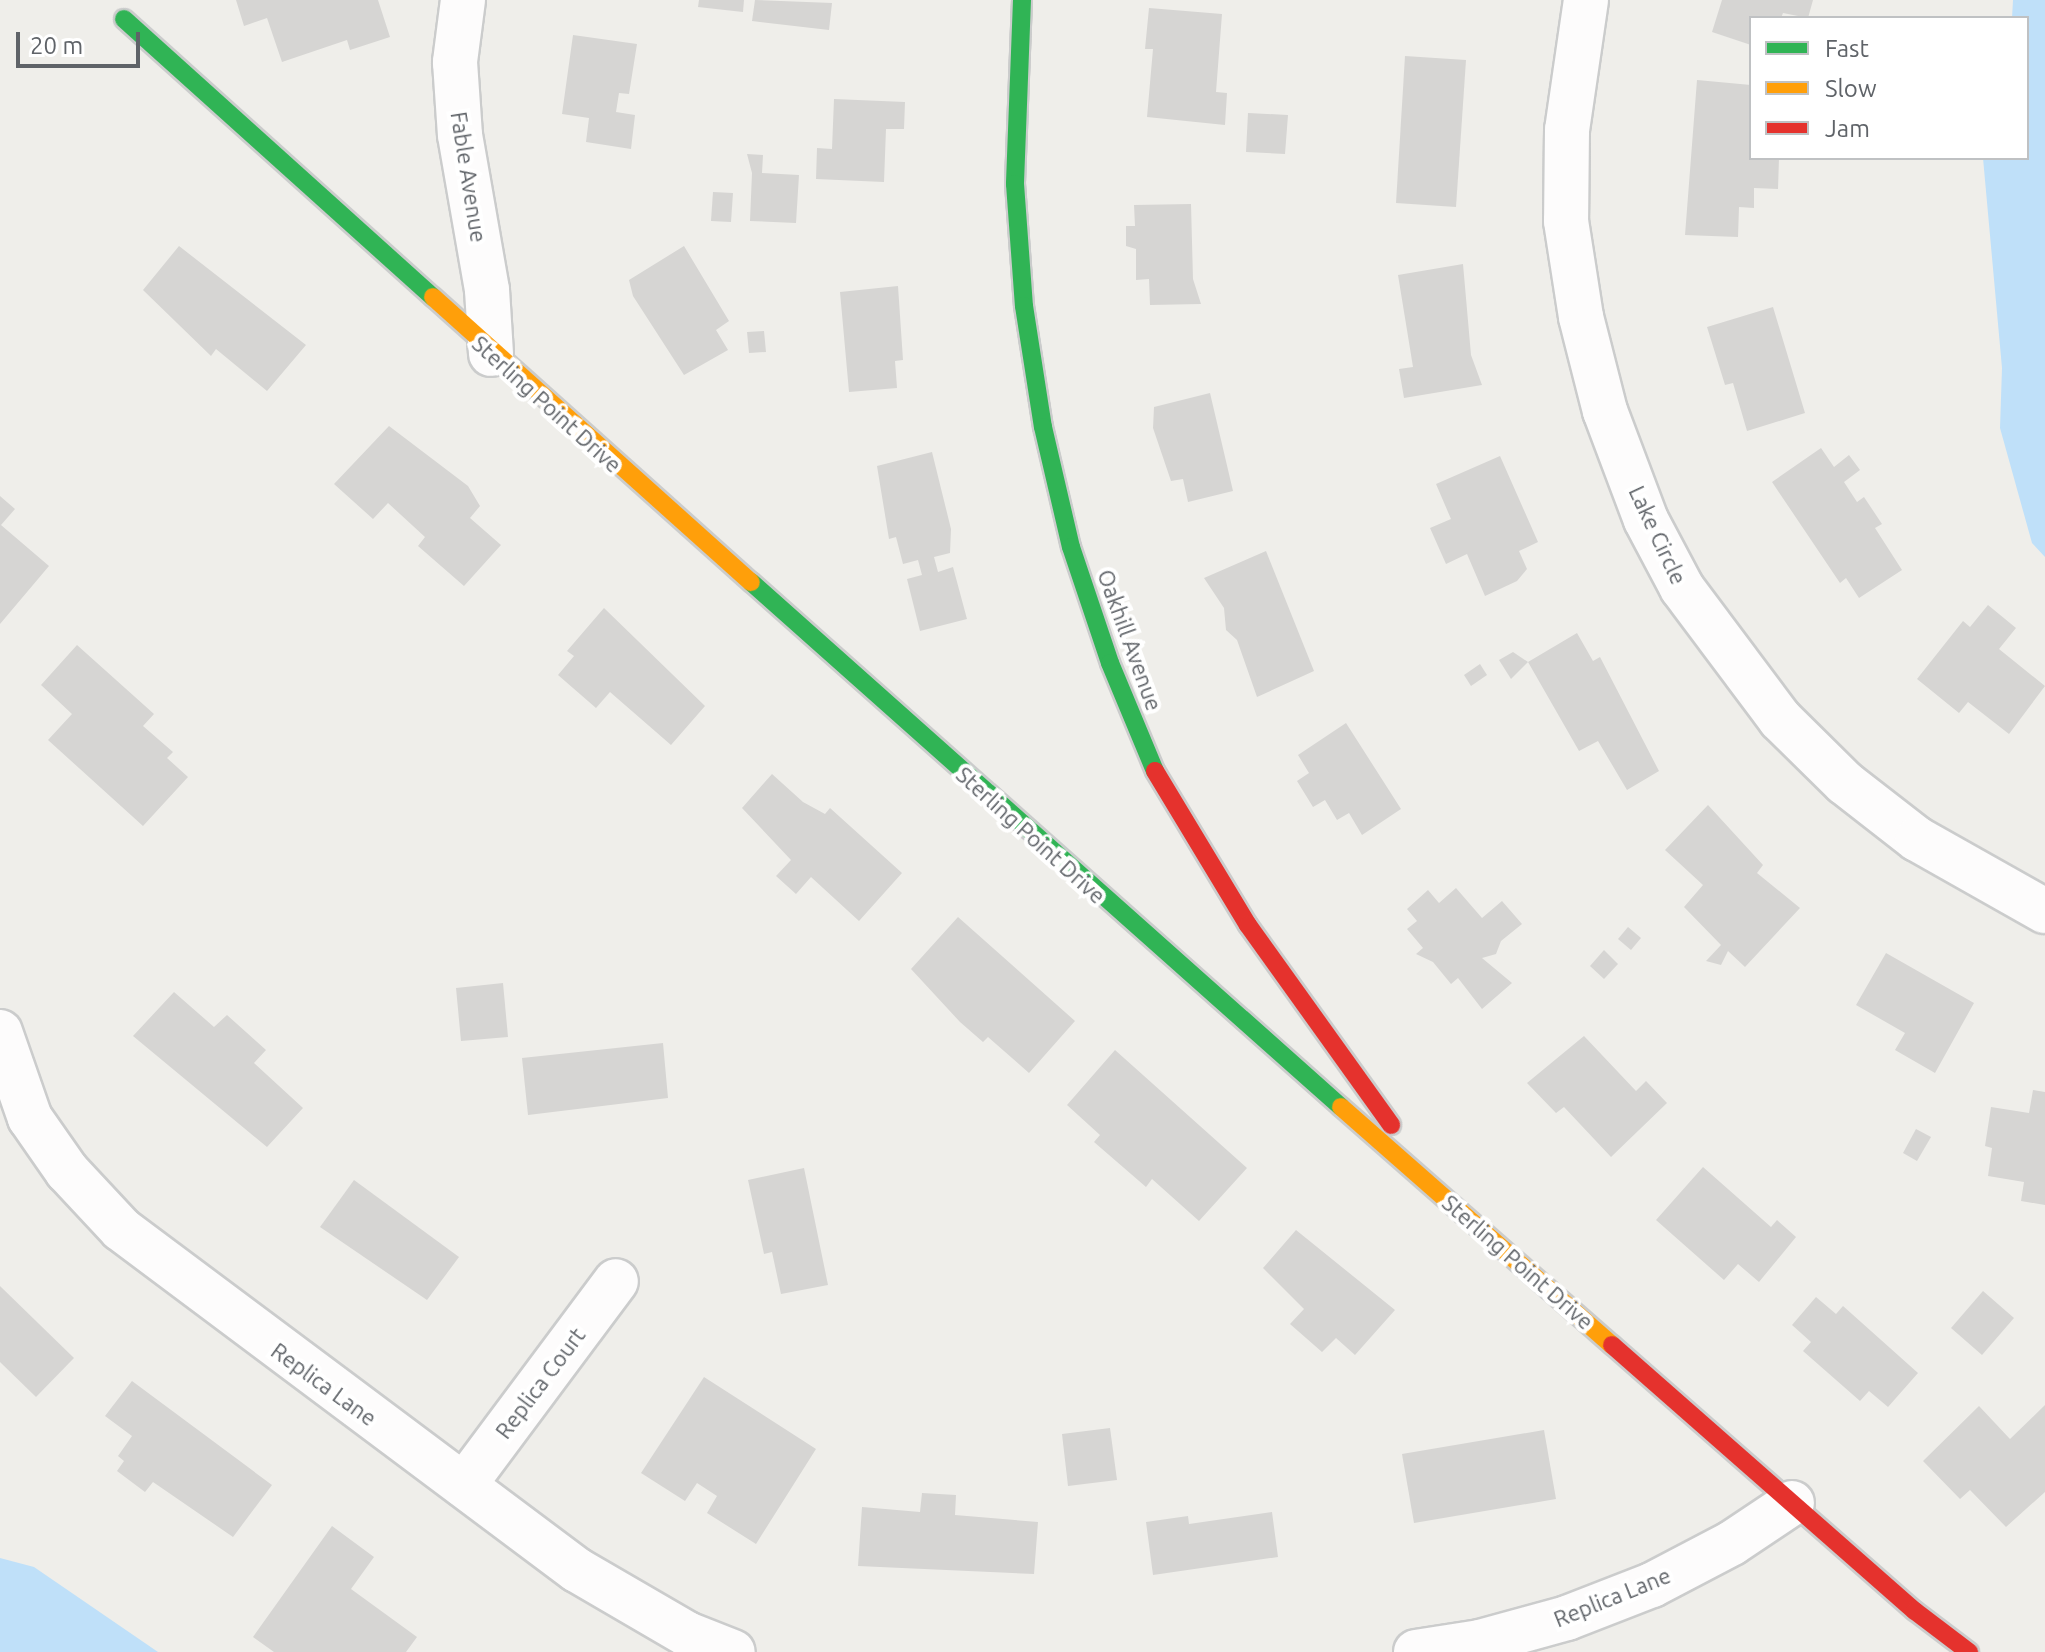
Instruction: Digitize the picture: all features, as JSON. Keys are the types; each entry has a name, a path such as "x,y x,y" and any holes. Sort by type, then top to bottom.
{"street":[{"name":"Fable Avenue","path":"463,0 455,62 460,135 487,290 491,354"},
{"name":"Oakhill Avenue","path":"1022,0 1015,184 1024,306 1043,427 1068,532 1110,663 1157,776 1248,925 1347,1069 1454,1206"},
{"name":"Lake Circle","path":"1586,0 1567,130 1566,221 1581,317 1605,411 1646,520 1690,600 1780,719 1845,783 1917,839 2045,911"},
{"name":"Sterling Point Drive","path":"111,6 491,354 1792,1503 1969,1652"},
{"name":"Replica Lane","path":"0,1032 30,1118 67,1171 121,1229 617,1596 733,1652"},
{"name":"Replica Court","path":"464,1485 616,1281"},
{"name":"Replica Lane","path":"1416,1652 1480,1642 1553,1622 1652,1585 1732,1543 1792,1503"}],"water":[{"path":"2013,0 2045,0 2045,557 2032,543 2000,428 2002,368 1983,160 2029,160 2029,16 2012,16"},
{"path":"0,1558 34,1567 158,1652 0,1652"}],"building":[{"path":"236,0 378,0 390,37 350,50 347,40 282,62 267,18 244,26"},
{"path":"699,0 744,0 743,12 698,7"},
{"path":"755,0 832,3 829,30 752,21"},
{"path":"1722,0 1813,0 1809,16 1783,13 1782,16 1749,16 1749,44 1712,32"},
{"path":"1149,8 1222,14 1216,92 1227,93 1225,125 1147,117 1153,49 1145,49"},
{"path":"573,35 637,44 629,94 619,93 616,112 635,115 631,149 586,142 589,118 562,114"},
{"path":"1405,56 1466,60 1456,207 1396,203"},
{"path":"1697,80 1749,85 1749,160 1779,160 1778,189 1754,188 1754,208 1739,207 1738,237 1685,235"},
{"path":"834,99 905,102 904,129 886,129 884,182 816,179 817,148 832,149"},
{"path":"1248,113 1288,115 1285,154 1246,152"},
{"path":"747,154 763,155 762,173 799,175 796,223 750,221 752,173"},
{"path":"713,192 733,193 731,222 711,221"},
{"path":"1191,204 1193,279 1201,304 1150,305 1149,279 1136,280 1136,249 1126,246 1126,226 1135,226 1134,205"},
{"path":"179,246 306,345 267,391 216,349 211,356 143,290"},
{"path":"684,246 729,321 716,330 728,350 684,375 633,296 629,280"},
{"path":"1463,264 1471,355 1482,385 1404,398 1399,369 1413,367 1398,275"},
{"path":"898,286 903,360 895,361 897,388 849,392 840,292"},
{"path":"1773,307 1805,413 1747,431 1733,383 1725,385 1707,327"},
{"path":"764,331 766,352 749,353 747,332"},
{"path":"1210,393 1233,491 1188,502 1183,479 1171,481 1153,428 1154,407"},
{"path":"389,426 468,486 480,506 470,518 501,545 464,586 418,546 425,537 388,503 373,519 334,484"},
{"path":"1821,448 1834,467 1849,455 1860,470 1844,482 1857,502 1864,497 1882,524 1875,528 1902,570 1859,598 1846,578 1840,583 1772,482"},
{"path":"932,452 951,529 950,553 934,557 938,572 953,567 967,619 920,631 907,579 922,575 918,560 903,564 896,537 889,539 877,466"},
{"path":"1500,456 1538,542 1519,551 1527,569 1517,581 1485,596 1467,554 1446,564 1430,528 1451,519 1436,484"},
{"path":"0,496 15,509 1,525 49,566 0,624"},
{"path":"1266,551 1314,671 1257,697 1237,640 1226,630 1224,608 1204,578"},
{"path":"1988,605 2016,628 1999,649 2045,686 2009,734 1968,702 1959,713 1917,679 1963,621 1970,627"},
{"path":"604,608 705,706 671,745 610,692 596,708 558,675 574,656 567,651"},
{"path":"1577,633 1593,661 1600,657 1659,771 1627,790 1598,741 1579,751 1528,662"},
{"path":"77,645 154,714 143,726 173,752 167,758 188,777 143,826 48,740 72,714 41,685"},
{"path":"1513,652 1528,662 1511,679 1499,660"},
{"path":"1480,664 1487,675 1471,686 1464,675"},
{"path":"1346,723 1401,809 1362,835 1349,813 1337,820 1325,800 1313,807 1297,781 1309,773 1298,755"},
{"path":"772,774 803,802 825,814 830,808 902,873 859,921 811,877 796,894 776,876 791,860 742,808"},
{"path":"1708,805 1763,865 1757,873 1800,908 1745,967 1728,951 1721,965 1706,961 1721,945 1684,907 1703,885 1665,850"},
{"path":"1456,888 1482,918 1502,901 1522,924 1501,941 1496,954 1482,958 1512,983 1482,1009 1458,978 1451,984 1433,962 1416,954 1423,948 1407,929 1417,921 1407,909 1428,890 1439,903"},
{"path":"958,917 1075,1021 1029,1073 988,1037 983,1042 960,1022 911,969"},
{"path":"1628,927 1641,938 1631,950 1618,939"},
{"path":"1604,950 1618,964 1604,979 1590,966"},
{"path":"1886,953 1974,1003 1935,1073 1895,1050 1905,1033 1856,1005"},
{"path":"503,983 508,1037 461,1041 456,988"},
{"path":"174,992 214,1027 227,1015 266,1050 254,1063 303,1108 267,1147 133,1036"},
{"path":"1584,1036 1636,1091 1646,1081 1667,1103 1611,1157 1564,1107 1556,1113 1527,1083"},
{"path":"663,1043 668,1098 528,1115 522,1058"},
{"path":"1115,1050 1247,1168 1199,1221 1152,1179 1146,1187 1094,1142 1100,1135 1067,1105"},
{"path":"2033,1090 2045,1092 2045,1205 2021,1201 2024,1182 1988,1176 1992,1148 1985,1146 1991,1107 2029,1113"},
{"path":"1916,1129 1931,1137 1917,1161 1903,1153"},
{"path":"1703,1167 1771,1227 1777,1220 1796,1237 1759,1282 1738,1264 1724,1280 1656,1220"},
{"path":"804,1168 828,1285 781,1294 772,1252 764,1254 748,1180"},
{"path":"354,1180 459,1257 427,1300 320,1227"},
{"path":"1296,1230 1395,1310 1355,1355 1336,1338 1322,1352 1290,1324 1304,1309 1263,1268"},
{"path":"0,1286 74,1358 36,1397 0,1362"},
{"path":"1983,1291 2014,1318 1982,1355 1951,1328"},
{"path":"1816,1297 1836,1314 1843,1306 1918,1373 1888,1407 1869,1391 1860,1401 1803,1351 1811,1342 1792,1325"},
{"path":"704,1377 816,1449 756,1544 707,1513 717,1496 697,1483 685,1501 641,1473"},
{"path":"132,1381 272,1485 233,1537 153,1482 145,1492 117,1471 124,1461 118,1456 132,1436 105,1416"},
{"path":"2045,1405 2045,1492 2006,1527 1970,1490 1960,1499 1923,1461 1979,1406 2010,1439"},
{"path":"1110,1428 1117,1480 1068,1486 1062,1434"},
{"path":"1544,1430 1556,1499 1414,1523 1402,1454"},
{"path":"922,1493 956,1495 955,1515 1038,1522 1034,1574 858,1566 862,1507 920,1512"},
{"path":"1272,1512 1278,1557 1153,1575 1146,1522 1188,1516 1189,1524"},
{"path":"332,1526 374,1557 351,1589 417,1637 406,1652 274,1652 253,1637"}],"traffic: fast":[{"path":"1022,0 1015,184 1024,306 1043,427 1071,547 1110,663 1155,771"},
{"path":"124,19 433,297"},
{"path":"751,582 1341,1107"}],"traffic: slow":[{"path":"433,297 751,582"},
{"path":"1341,1107 1612,1345"}],"traffic: jam":[{"path":"1155,771 1248,925 1391,1125"},
{"path":"1612,1345 1915,1611 1969,1652"}]}
